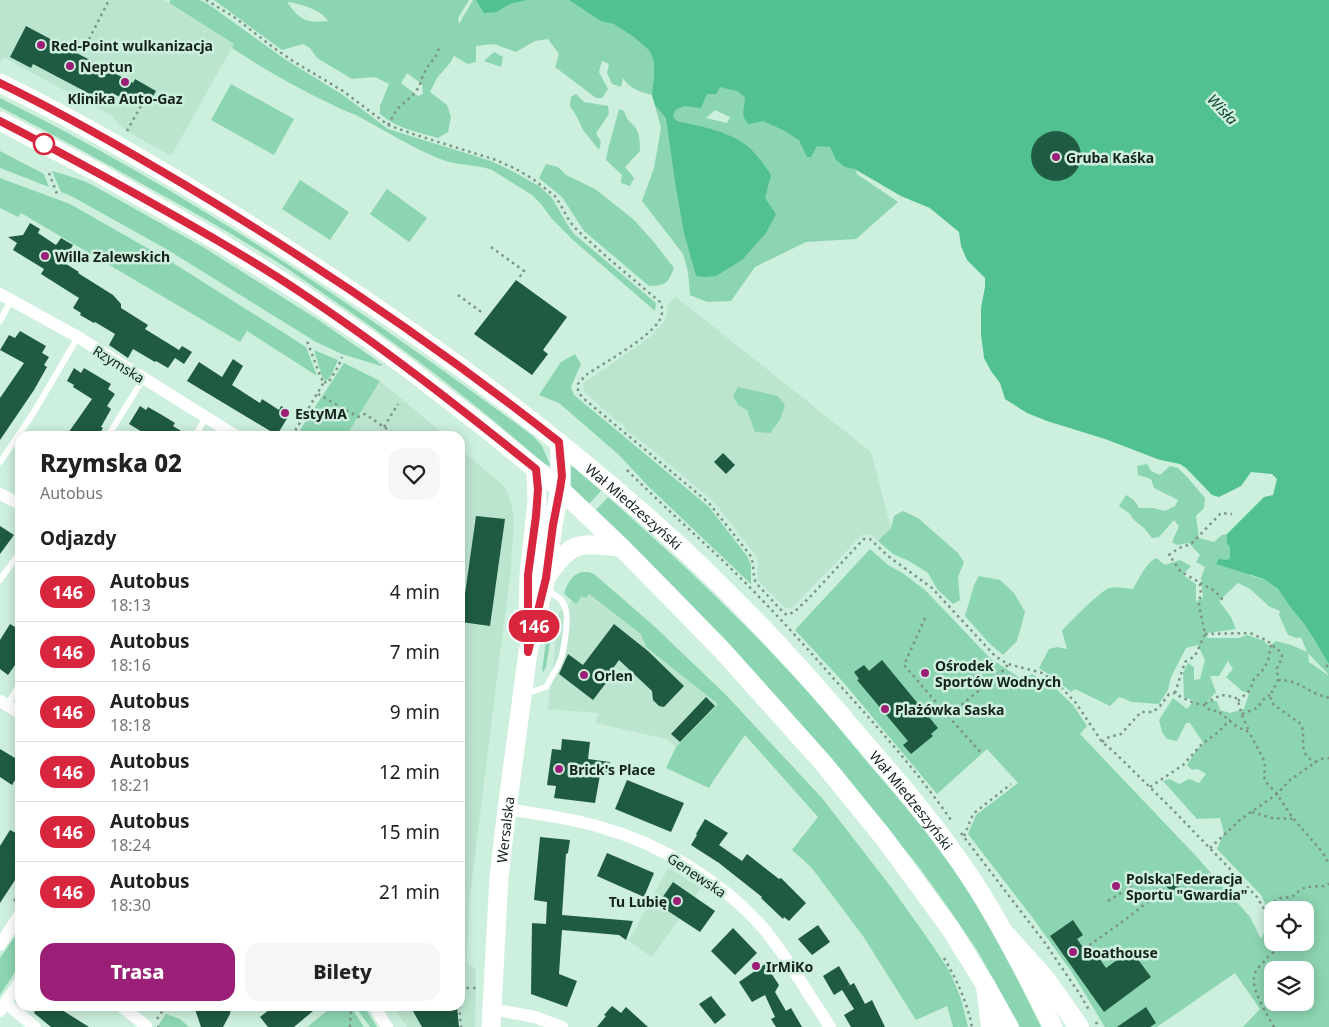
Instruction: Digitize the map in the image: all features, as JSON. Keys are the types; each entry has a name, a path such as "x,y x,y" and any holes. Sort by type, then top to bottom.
{"main road":[{"name":"Wał Miedzeszyński","path":"0,83 112,143 210,200 360,297 508,402 654,522 750,616 814,684 884,764 932,824 972,880 1005,934 1053,1027"},
{"path":"0,121 95,171 203,232 291,286 392,357 560,489 621,547 720,648 824,764 884,838 950,928 1009,1027"},
{"name":"Wersalska","path":"492,1018 499,878 507,809 528,652 539,587 562,476 559,442"},
{"name":"Wersalska","path":"536,469 537,509 528,575 539,587"},
{"path":"539,587 560,558 568,550 576,546 594,544 621,547"},
{"path":"1005,934 1046,980 1079,1027"},
{"path":"986,986 991,1027"}],"street":[{"name":"Rzymska","path":"6,297 78,338 228,431"},
{"path":"0,494 15,502"},
{"path":"4,703 15,710"},
{"name":"Genewska","path":"507,809 564,818 602,827 659,850 702,875 746,910 763,928 781,950 830,1027"},
{"path":"0,945 15,922"},
{"path":"15,989 3,1007 35,1027"},
{"path":"129,1011 149,1024"},
{"path":"377,1011 387,1027"},
{"path":"492,1018 535,1017 562,1027"}],"lane":[{"path":"0,321 6,297"},
{"path":"21,431 78,338"},
{"path":"111,431 143,379"},
{"path":"198,431 206,417"},
{"path":"0,462 15,440"},
{"path":"0,580 15,559"},
{"path":"521,696 546,688 562,657 568,619 564,604 553,593 539,587"},
{"path":"4,703 15,689"}],"path":[{"path":"86,45 109,0"},
{"path":"206,0 234,17 293,61 343,91 388,125 496,160 532,178 556,197 570,222 577,230 660,302 662,306 661,316 653,328 586,375 578,384 578,392 709,503 750,555 756,583 784,614 787,615 794,612 859,544 868,538 888,556 932,588 995,656 1019,668 1042,673 1054,681 1076,702 1102,742 1171,808 1257,897 1264,908"},
{"path":"388,125 397,109 412,96 418,87 440,46"},
{"path":"127,131 142,104"},
{"path":"49,173 57,194"},
{"path":"491,248 524,271 518,279"},
{"path":"458,295 484,314"},
{"path":"307,341 324,382"},
{"path":"324,382 328,383 342,357"},
{"path":"295,431 324,382"},
{"path":"318,394 358,417 364,414 387,429"},
{"path":"384,427 398,404"},
{"path":"1223,600 1215,591 1181,572 1169,556 1179,548 1191,544 1221,513 1232,514"},
{"path":"1175,693 1185,662 1195,656 1204,634 1199,582"},
{"path":"925,618 904,665 982,754"},
{"path":"1204,634 1250,633 1276,647 1282,654 1282,658 1277,668 1278,680 1271,694 1271,701 1301,724 1303,728 1304,752 1311,760 1316,762"},
{"path":"1238,701 1250,690 1254,679 1268,661 1271,645"},
{"path":"948,716 1008,664"},
{"path":"1326,665 1329,668"},
{"path":"1278,680 1290,680 1320,696 1329,698"},
{"path":"1102,742 1109,737 1121,734 1141,712 1152,712 1160,706 1169,694 1175,693 1194,703 1204,704 1222,695 1235,697 1249,732 1263,758 1265,781 1277,794 1329,864"},
{"path":"1242,714 1257,708 1271,694"},
{"path":"1204,704 1211,711 1218,712 1237,727 1249,732"},
{"path":"1150,787 1183,765 1201,745 1230,720"},
{"path":"1210,848 1240,819 1277,794 1290,780 1320,759 1329,758"},
{"path":"964,836 973,814 1011,784"},
{"path":"1251,812 1272,818 1294,819"},
{"path":"1108,901 1128,889 1146,874 1160,892"},
{"path":"1275,901 1280,898 1292,897 1306,887 1329,884"},
{"path":"1084,949 1167,887"},
{"path":"1274,951 1255,971 1253,980 1255,990 1274,1027"},
{"path":"944,958 969,1010 972,1027"},
{"path":"465,988 480,988"},
{"path":"149,1024 161,1011"},
{"path":"350,1027 352,1011"},
{"path":"459,1011 461,1027"}],"shaded area":[{"path":"0,0 163,0 234,44 171,156 127,131 114,117 5,58 0,61"},
{"path":"170,0 200,0 208,4 283,58 343,95 388,129 491,161 539,186 552,198 574,234 656,303 655,311 573,240 532,195 492,170 446,161 429,154 356,115 295,86 232,48 234,44 169,3"},
{"path":"214,0 469,0 458,18 459,24 473,0 491,0 497,12 510,4 526,0 588,0 673,23 765,113 901,185 929,207 901,196 856,170 857,174 898,202 856,239 806,242 755,267 731,301 707,302 690,295 688,272 683,254 642,201 654,168 661,128 652,95 635,89 623,78 621,87 612,84 607,73 609,64 602,61 599,72 608,89 602,98 596,98 555,67 559,54 548,39 535,41 516,52 494,44 476,46 476,62 468,64 454,56 437,78 430,92 447,105 451,117 448,132 438,138 400,126 380,114 380,106 389,84 375,77 352,79 317,58 310,48 303,44 282,50","holes":["287,2 316,10 328,21 314,22 304,19 295,13","407,73 422,84 423,94 418,96 401,83","715,110 730,117 727,123 706,118"]},
{"path":"494,52 503,57 501,67 484,61"},
{"path":"231,84 294,119 274,155 211,120"},
{"path":"576,94 584,102 608,106 609,114 596,133 601,142 599,150 583,130 570,106 571,97"},
{"path":"0,98 70,134 207,213 340,299 533,436 542,446 550,465 542,462 410,355 287,269 199,215 0,107"},
{"path":"619,109 624,111 637,130 639,139 640,151 625,167 634,178 630,186 621,183 622,175 606,160"},
{"path":"0,151 44,174 49,187 0,168"},
{"path":"546,164 558,167 566,175 595,189 633,219 674,268 670,278 663,284 649,286 584,231 562,197 539,178"},
{"path":"52,171 84,181 96,187 203,247 317,319 382,364 381,366 342,354 316,342 168,250 61,192"},
{"path":"0,178 70,204 170,261 306,347 317,376 247,331 240,342 21,213 18,217 0,208"},
{"path":"300,180 349,212 330,240 282,209"},
{"path":"387,189 427,218 409,242 370,214"},
{"path":"676,297 871,452 891,528 878,541 872,535 862,535 791,608 785,608 758,580 756,556 714,502 628,432 622,424 585,393 583,389 584,383 650,337 664,322 667,305"},
{"path":"314,350 338,360 331,376 326,381 322,377"},
{"path":"575,354 581,364 571,387 574,395 709,507 747,556 751,565 751,584 649,487 618,454 559,403 539,395 561,362"},
{"path":"344,363 380,381 349,431 299,431"},
{"path":"380,381 440,431 349,431"},
{"path":"738,387 778,396 785,405 780,420 770,433 755,432 747,410 738,405 733,396"},
{"path":"465,453 505,487 512,506 514,525 510,578 469,903 467,963 476,969 475,1027 407,1027 396,1011 465,1011"},
{"path":"1147,464 1151,471 1160,475 1170,466 1178,468 1205,498 1204,508 1196,516 1199,538 1214,542 1222,535 1227,534 1230,558 1226,560 1252,576 1264,579 1278,589 1305,625 1315,642 1329,650 1329,1027 1243,1027 1260,1009 1235,973 1157,1027 1105,1027 1071,971 968,834 976,815 1018,783 987,749 937,794 844,683 795,630 870,549 888,565 904,574 925,590 990,658 1023,680 1032,674 1052,685 1073,705 1087,726 1080,734 1195,855 1250,917 1261,939 1264,932 1264,951 1314,951 1314,901 1264,901 1261,895 1217,849 1224,833 1220,818 1197,819 1163,781 1170,779 1179,784 1189,779 1199,783 1206,774 1198,769 1192,770 1187,765 1197,749 1203,745 1190,723 1186,723 1177,741 1167,739 1162,732 1159,720 1173,698 1187,709 1194,701 1184,697 1183,673 1188,663 1194,667 1194,680 1200,679 1205,660 1198,645 1186,648 1171,677 1168,690 1159,704 1132,702 1119,697 1110,706 1075,689 1071,692 1039,668 1049,649 1057,647 1067,649 1062,631 1085,607 1109,588 1133,589 1146,567 1156,558 1165,565 1180,560 1191,566 1183,575 1196,584 1196,602 1203,597 1201,578 1205,567 1196,562 1200,555 1189,543 1177,545 1172,542 1179,526 1174,520 1159,537 1152,538 1130,514 1119,506 1126,495 1134,500 1139,508 1154,508 1165,511 1175,506 1178,500 1154,488 1151,479 1138,475 1137,466","holes":["1238,583 1250,589 1270,607 1280,611 1279,615 1288,635 1297,638 1301,637 1307,652 1276,641 1269,646 1264,641 1247,635 1239,638 1207,638 1208,633 1236,629 1231,617 1219,601","1308,653 1328,674 1328,675 1309,662","1228,661 1233,669 1226,677 1242,691 1249,693 1244,709 1230,713 1220,710 1217,701 1208,701 1216,692 1210,676 1219,676"]},
{"path":"572,466 601,491 589,504 571,487"},
{"path":"608,497 741,621 816,701 905,806 941,852 974,901 1004,954 1041,1027 1020,1027 977,950 949,909 919,867 831,758 734,649 596,510"},
{"path":"903,511 918,518 958,553 964,562 958,577 960,600 953,604 937,589 928,573 893,554 878,541 891,528 894,516"},
{"path":"582,572 594,574 654,626 726,695 822,798 891,887 950,972 961,999 968,1027 953,1027 947,1006 916,1020 863,936 811,867 792,850 818,817 745,735 709,788 666,768 676,747 718,704 646,647 641,634 589,594 586,598 582,596 576,604 564,594 570,580"},
{"path":"979,576 1000,580 1014,593 1025,612 1017,641 1003,655 989,643 965,616 974,585"},
{"path":"587,589 656,643 718,704 676,747 666,739 596,723 598,713 548,709 559,612"},
{"path":"550,611 554,611 554,618 546,667 543,672 542,671"},
{"path":"668,868 701,888 652,957 628,940 638,926"},
{"path":"15,936 15,972 0,995 0,958"},
{"path":"327,1011 353,1011 364,1027 307,1027"},
{"path":"359,1011 367,1011 377,1027 370,1027"},
{"path":"166,1014 180,1019 189,1027 159,1027"}],"water":[{"path":"476,0 527,0 510,4 497,12 484,13"},
{"name":"Wisła","path":"569,0 1329,0 1329,664 1305,625 1278,589 1264,579 1216,564 1219,559 1226,560 1230,558 1227,534 1264,497 1273,495 1277,479 1272,474 1251,472 1241,486 1219,497 1212,495 1180,464 1160,460 1105,439 1047,421 1027,413 1005,399 1000,383 984,358 981,334 981,308 985,278 967,260 961,246 959,232 930,208 901,196 855,169 845,167 836,160 830,147 817,146 811,157 807,157 799,140 783,130 763,121 749,124 743,115 745,97 737,91 720,87 716,94 707,94 701,108 684,106 675,110 673,117 677,121 738,139 749,147 771,175 765,198 776,214 766,233 742,260 716,276 696,276 684,233 666,118 655,105 652,95 654,62 650,51 634,37 614,24 601,21"}],"building":[{"name":"Neptun","path":"26,26 133,83 135,79 156,91 148,105 129,95 126,100 112,93 107,103 33,64 31,68 10,57"},
{"name":"Gruba Kaśka","path":"1051,131 1061,131 1074,138 1081,151 1081,161 1074,174 1061,181 1051,181 1042,177 1035,170 1031,161 1031,151 1035,142 1042,135"},
{"path":"30,223 40,229 38,233 56,245 61,238 73,245 63,262 113,295 121,304 121,308 148,325 145,329 179,350 182,346 192,352 184,364 175,358 168,368 133,349 128,358 109,345 115,334 80,315 81,313 73,308 79,298 41,274 44,269 13,250 17,243 8,237 23,235"},
{"path":"516,280 567,317 543,350 548,354 532,375 474,334"},
{"path":"20,331 46,346 42,353 49,357 44,365 47,367 34,390 0,440 0,398 24,363 0,350 9,335 15,338"},
{"path":"233,359 243,366 232,385 260,403 262,399 279,410 281,406 291,412 279,431 270,431 187,381 199,362 222,377"},
{"path":"74,368 81,373 84,368 111,384 108,389 115,394 107,406 111,409 101,427 103,428 101,431 70,431 92,399 67,381"},
{"path":"140,406 146,410 148,407 175,423 173,426 181,431 141,431 129,424"},
{"path":"723,453 735,465 726,474 714,462"},
{"path":"476,516 505,519 490,626 465,623 465,594"},
{"path":"0,526 14,535 0,554"},
{"path":"10,624 15,627 15,665 8,675 0,669 0,640"},
{"path":"614,624 648,651 684,686 664,707 659,706 653,700 652,691 619,660 604,681 606,683 593,700 559,674 568,654 583,665"},
{"path":"882,660 938,728 931,734 933,736 911,754 903,745 908,741 857,680 859,679 854,672 864,665 869,671"},
{"path":"706,697 715,706 680,742 671,734"},
{"path":"562,739 590,742 588,759 610,762 608,776 600,775 595,803 554,798 556,786 547,785 552,749 561,750"},
{"path":"0,749 15,758 15,780 12,785 0,777"},
{"path":"627,780 684,803 671,832 615,809"},
{"path":"705,819 728,833 719,845 742,861 747,854 779,879 781,878 806,903 789,921 784,917 783,919 762,897 719,863 691,845"},
{"path":"10,830 15,832 15,880 0,903 0,846"},
{"path":"540,837 570,840 568,853 566,854 562,915 633,921 626,940 619,935 562,930 559,974 577,981 567,1007 531,994 532,923 546,924 547,902 534,900"},
{"path":"607,853 654,873 644,897 597,876"},
{"path":"1173,874 1179,876 1181,882 1179,888 1173,890 1167,888 1165,882 1167,876"},
{"path":"673,882 715,911 700,932 668,911 663,905 662,898"},
{"path":"1073,920 1083,935 1077,939 1091,959 1097,955 1106,968 1131,950 1151,977 1104,1012 1050,936"},
{"path":"818,925 830,942 812,955 798,939"},
{"path":"733,928 757,953 735,975 711,951"},
{"path":"765,964 779,985 775,992 786,1011 791,1008 802,1027 776,1027 771,1019 775,1017 765,995 752,1002 739,982"},
{"path":"839,966 850,985 845,988 854,983 865,1004 872,1000 885,1027 851,1027 844,1015 854,1009 842,990 834,995 823,976"},
{"path":"711,996 726,1015 715,1024 699,1004"},
{"path":"612,1006 621,1013 626,1007 648,1027 597,1027"},
{"path":"1146,1007 1156,1023 1150,1027 1117,1027"},
{"path":"35,1011 64,1011 89,1027 51,1027 34,1013"},
{"path":"196,1011 230,1011 223,1027 201,1027"},
{"path":"268,1011 313,1011 294,1027 268,1027 260,1017"},
{"path":"413,1011 457,1011 459,1027 422,1027"}],"bus line":[{"name":"146","path":"0,83 118,146 264,234 447,357 559,442 562,476 546,578 528,652 528,575 536,516 538,489 536,469 400,362 291,286 203,232 95,171 0,121"}],"place":[{"name":"Red-Point wulkanizacja","path":"41,45"},
{"name":"Neptun","path":"70,66"},
{"name":"Klinika Auto-Gaz","path":"125,82"},
{"name":"Gruba Kaśka","path":"1056,157"},
{"name":"Willa Zalewskich","path":"45,256"},
{"name":"EstyMA","path":"285,413"},
{"name":"Ośrodek Sportów Wodnych","path":"925,673"},
{"name":"Orlen","path":"584,675"},
{"name":"Plażówka Saska","path":"885,709"},
{"name":"Brick's Place","path":"559,769"},
{"name":"Polska Federacja Sportu \"Gwardia\"","path":"1116,886"},
{"name":"Tu Lubię","path":"677,901"},
{"name":"Boathouse","path":"1073,952"},
{"name":"IrMiKo","path":"756,966"}]}
